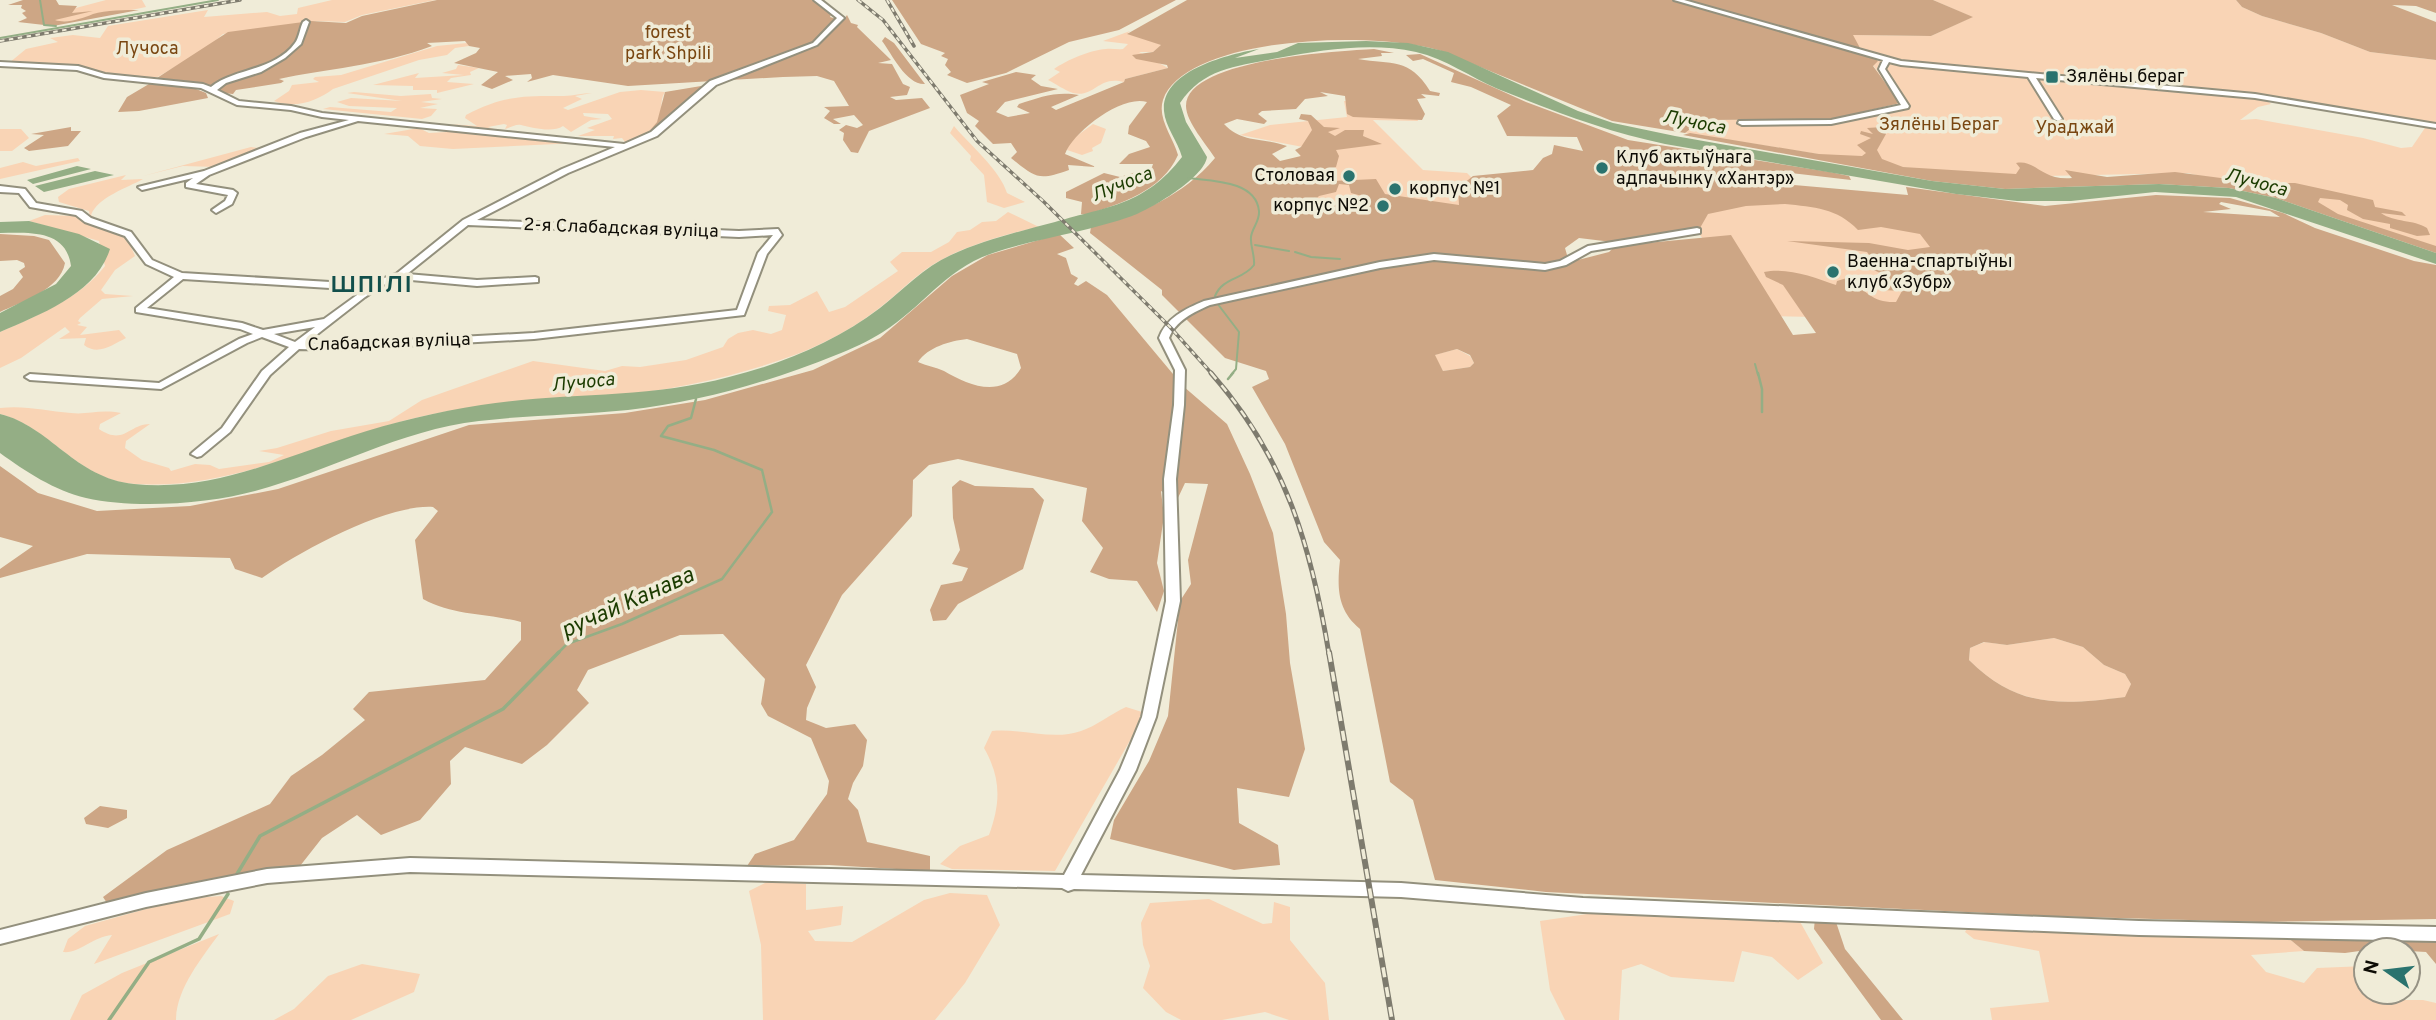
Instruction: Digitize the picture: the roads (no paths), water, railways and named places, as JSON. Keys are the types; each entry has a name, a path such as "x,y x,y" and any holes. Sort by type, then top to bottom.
{"street":[{"path":"197,454 226,430 266,373 296,346 380,283 399,276 466,222 565,171 654,134 713,83 815,44 841,18 817,0"},
{"path":"1677,0 1819,37 1886,60 2255,96 2436,126"},
{"path":"212,90 223,81 259,71 283,57 298,44 306,22"},
{"path":"1742,122 1831,122 1905,106 1882,69 1886,60"},
{"path":"0,64 78,68 104,76 190,85 212,90 237,103 627,147"},
{"path":"2030,74 2058,119"},
{"path":"142,187 206,173 303,135 365,118"},
{"path":"206,173 189,185 233,193 229,202 216,210"},
{"path":"0,188 22,191 33,205 79,212 88,220 128,234 149,262 181,276 213,275 281,283 380,283"},
{"name":"2-я Слабадская вуліца","path":"466,222 740,234 775,231 778,235 763,253 741,313"},
{"path":"1068,884 1128,770 1149,717 1173,601 1170,479 1179,405 1180,370 1164,338 1167,328 1191,309 1207,303 1380,265 1434,257 1545,267 1563,263 1588,248 1697,231"},
{"name":"Слабадская вуліца","path":"181,276 139,310 242,327 296,346 436,343 534,337 741,313"},
{"path":"399,276 477,282 535,280"},
{"path":"30,377 161,386 261,334 328,321"},
{"path":"0,937 146,900 267,876 333,869 436,866 1068,884 1401,890 1583,905 2140,928 2436,934"}],"waterway":[{"path":"40,0 44,25 56,26"},
{"path":"0,38 218,0"},
{"path":"1188,178 1241,188 1250,193 1259,211 1251,237 1254,265 1223,285 1215,296"},
{"path":"1255,245 1289,251"},
{"path":"1295,252 1311,257 1340,259"},
{"path":"1217,303 1239,332 1236,369 1231,375"},
{"path":"1755,364 1758,375"},
{"path":"1228,379 1233,373"},
{"path":"1758,373 1762,389 1762,412"},
{"name":"ручай Канава","path":"559,652 567,644 622,624 722,579 772,512 762,470 714,450 661,436 668,426 691,418 696,399"},
{"name":"ручай Канава","path":"237,874 260,836 503,709 559,652"},
{"name":"ручай Канава","path":"109,1020 149,962 199,939 228,894"}],"railway":[{"path":"0,41 240,0"},
{"path":"858,0 883,20 977,141 1044,202 1170,327 1213,375"},
{"path":"887,0 914,46"},
{"path":"1211,373 1237,405 1277,471 1304,540 1329,654"},
{"path":"1329,652 1392,1020"}],"place":[{"name":"Зялёны бераг","path":"2052,77"},
{"name":"Клуб актыўнага адпачынку «Хантэр»","path":"1602,168"},
{"name":"Столовая","path":"1349,176"},
{"name":"корпус №1","path":"1395,189"},
{"name":"корпус №2","path":"1383,206"},
{"name":"Ваенна-спартыўны клуб «Зубр»","path":"1833,272"}],"district":[{"name":"ШПІЛІ","path":"372,286"}],"park label":[{"name":"forest park Shpili","path":"668,43"},
{"name":"Лучоса","path":"147,49"},
{"name":"Зялёны Бераг","path":"1939,125"},
{"name":"Ураджай","path":"2075,128"}],"water label":[{"name":"Лучоса","path":"1694,123"},
{"name":"Лучоса","path":"2256,183"},
{"name":"Лучоса","path":"1122,185"},
{"name":"Лучоса","path":"583,383"}]}
